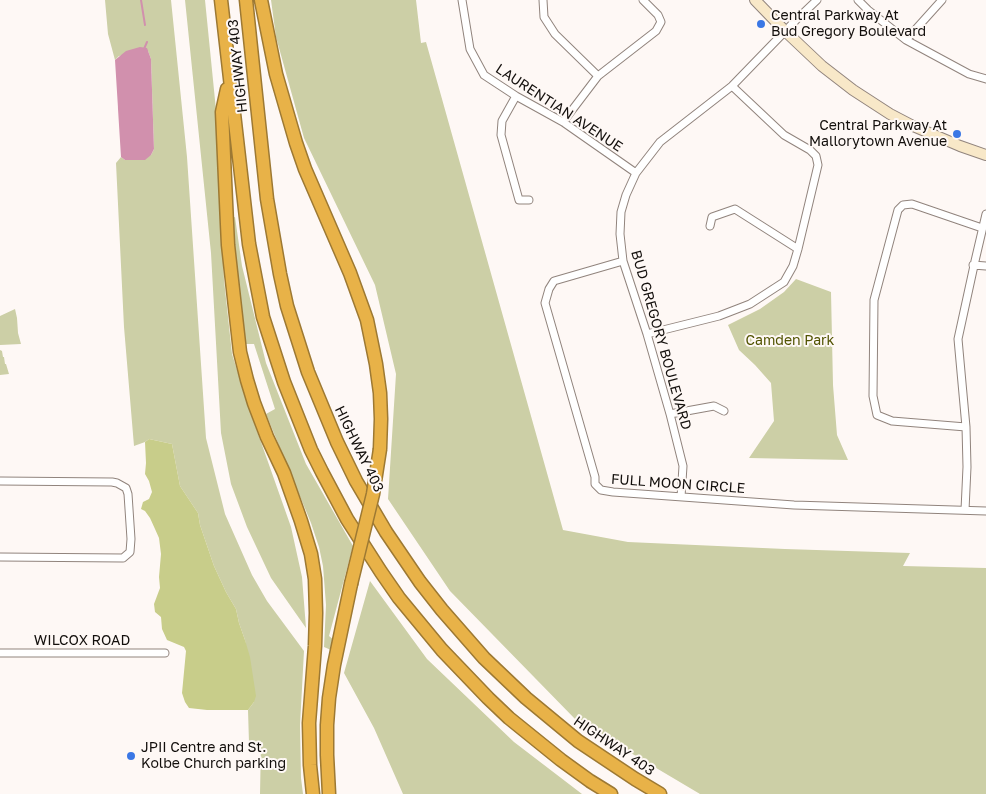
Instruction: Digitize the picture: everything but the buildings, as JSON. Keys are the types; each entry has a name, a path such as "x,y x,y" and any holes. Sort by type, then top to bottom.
{"highway":[{"name":"HIGHWAY 403","path":"221,0 249,244 263,317 281,375 311,450 347,519 381,572 415,618 442,650 509,718 561,760 610,794"},
{"name":"HIGHWAY 403","path":"246,0 267,199 282,282 308,372 337,442 356,481 386,532 420,582 484,658 526,698 578,741 660,794"},
{"path":"261,0 276,74 296,142 308,176 350,273 367,320 380,386 380,448 373,494 351,584 329,698 327,725 329,794"},
{"path":"229,74 222,121 228,245 240,352 254,403 284,473 301,521 311,554 315,579 316,646 310,723 310,765 313,794"}],"street":[{"name":"LAURENTIAN AVENUE","path":"462,0 470,49 484,75 516,96 563,122 636,173"},
{"path":"543,0 544,17 555,34 598,76"},
{"path":"563,122 598,76 656,31 661,22 658,15 643,0"},
{"path":"755,0 822,66 879,107 913,126 986,155"},
{"name":"BUD GREGORY BOULEVARD","path":"681,497 683,466 647,334 623,261 620,234 621,212 636,173 660,142 732,86 817,0"},
{"path":"858,0 906,40 969,74 986,79"},
{"path":"906,40 942,0"},
{"path":"647,334 719,316 750,304 784,282 793,266 818,165 816,156 810,150 784,135 732,86"},
{"path":"516,96 502,121 501,135 519,200 529,200"},
{"path":"966,427 892,421 878,415 873,396 874,300 898,210 902,205 912,204 982,228"},
{"path":"710,226 712,217 735,209 798,249"},
{"path":"965,510 966,427 958,339 986,214"},
{"name":"FULL MOON CIRCLE","path":"623,261 554,281 545,303 595,477 595,484 601,490 794,505 986,511"},
{"path":"974,265 986,266"},
{"path":"670,414 714,406 724,411"},
{"path":"0,481 117,483 126,488 128,494 131,539 130,552 123,558 0,557"},
{"name":"WILCOX ROAD","path":"0,653 164,653"}],"green space":[{"path":"105,0 171,0 187,157 206,438 225,514 252,575 267,601 304,651 300,725 303,794 260,794 261,743 249,743 248,710 254,702 245,640 236,609 214,566 200,525 198,513 180,486 172,444 149,439 134,446 124,327 116,163 121,157 125,160 151,155 154,149 151,59 148,51 119,56 115,60 108,34"},
{"path":"185,0 205,0 218,130 224,280 232,354 291,527 302,577 306,628 271,578 247,527 231,484 221,433 211,253"},
{"path":"271,0 416,0 421,43 426,42 563,530 628,542 910,553 903,566 986,568 986,794 700,794 577,721 450,591 388,499 396,374 375,285 304,138 276,37"},
{"path":"235,217 242,266 266,363 306,464 353,546 329,636 334,640 331,650 324,647 326,605 323,566 319,547 266,414 275,409 254,344 245,344 239,305 232,218"},
{"name":"Camden Park","path":"796,279 831,292 833,385 837,435 848,460 749,458 774,421 771,383 739,350 728,325 760,309 784,292"},
{"path":"15,309 21,344 0,345 0,316"},
{"path":"0,350 2,351 9,374 0,375"},
{"path":"149,439 172,444 180,486 198,513 200,525 214,566 236,609 250,657 256,696 248,710 189,708 185,702 182,693 186,651 184,647 167,640 162,629 161,617 155,612 154,604 160,588 161,554 159,538 150,518 141,509 143,502 149,499 152,492 145,474 145,442"},
{"path":"370,581 427,659 514,742 582,794 403,794 374,728 344,673"}],"shaded area":[{"path":"140,47 147,48 151,59 154,149 145,160 125,160 121,157 115,60 126,51"}],"waterway":[{"path":"141,0 145,25"},
{"path":"144,49 147,42"}],"place":[{"name":"Central Parkway At Bud Gregory Boulevard","path":"761,24"},
{"name":"Central Parkway At Mallorytown Avenue","path":"957,134"},
{"name":"JPII Centre and St. Kolbe Church parking","path":"131,756"}]}
